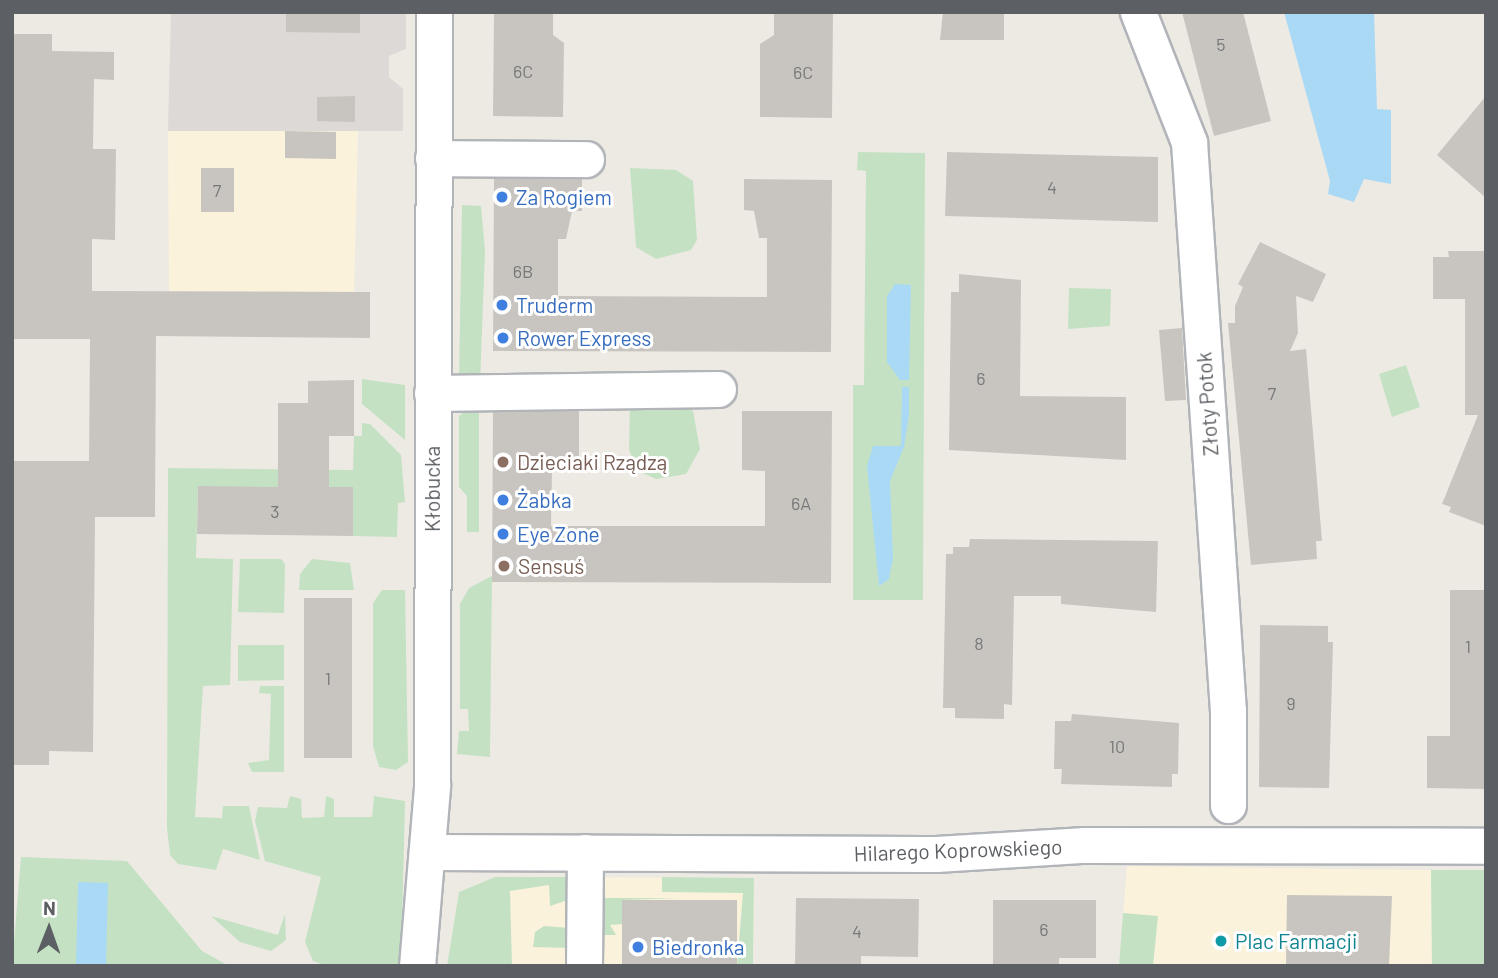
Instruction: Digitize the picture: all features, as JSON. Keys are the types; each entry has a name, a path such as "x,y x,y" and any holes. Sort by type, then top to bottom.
{"street":[{"name":"Kłobucka","path":"417,966 430,852 434,12"},
{"name":"Złoty Potok","path":"1138,12 1189,142 1228,711 1228,805"},
{"path":"433,159 586,159"},
{"path":"432,393 718,389"},
{"name":"Hilarego Koprowskiego","path":"430,852 1486,846"},
{"path":"584,852 584,966"}],"shaded area":[{"path":"171,12 406,12 406,49 389,56 389,77 403,89 403,131 168,131"},
{"path":"168,131 358,131 354,292 169,292"},
{"path":"1127,866 1431,870 1432,966 1119,966"},
{"path":"512,877 754,878 753,966 492,966"}],"green space":[{"path":"858,152 925,153 923,600 853,600 853,385 864,385 866,171 857,170"},
{"path":"630,168 676,170 693,181 697,240 691,250 656,259 636,247"},
{"path":"462,205 481,206 485,251 480,384 459,378"},
{"path":"1069,288 1111,289 1110,326 1068,329"},
{"path":"1406,365 1420,407 1392,417 1379,374"},
{"path":"362,379 405,385 405,440 362,404"},
{"path":"630,401 670,402 693,411 700,449 686,474 656,479 638,471 629,450"},
{"path":"464,412 479,412 479,532 467,532 467,496 459,487 459,416"},
{"path":"362,423 370,424 401,455 405,502 398,503 397,537 353,536 353,487 198,487 196,558 233,559 230,685 203,686 195,817 222,818 223,806 249,806 260,860 223,849 216,870 178,864 170,855 167,828 168,468 353,470 354,436 362,436"},
{"path":"240,559 281,559 285,564 284,613 238,612"},
{"path":"312,559 350,563 354,590 299,590 300,574"},
{"path":"492,576 490,757 457,754 459,731 469,731 468,709 460,709 460,604 469,588"},
{"path":"382,590 405,590 408,762 396,770 379,767 373,746 373,603"},
{"path":"238,645 284,645 284,680 238,681"},
{"path":"260,686 284,686 284,772 252,772 248,763 269,760 271,694 259,693"},
{"path":"290,796 301,799 302,818 324,817 326,796 334,799 334,817 372,817 374,796 405,801 401,966 326,966 313,961 305,942 321,877 265,861 255,821 258,807 287,808"},
{"path":"21,857 127,861 202,951 229,966 12,966"},
{"path":"1431,870 1486,870 1486,966 1432,966"},
{"path":"495,877 568,877 568,900 550,906 549,885 510,891 512,966 447,966 459,892"},
{"path":"662,877 754,878 753,966 737,966 743,893 662,892"},
{"path":"602,898 680,898 623,900 622,924 610,925 616,935 595,935"},
{"path":"1123,913 1158,916 1153,966 1119,966"},
{"path":"285,914 286,940 271,951 240,942 211,916 278,935"},
{"path":"544,926 569,928 574,948 533,947 535,932"}],"water":[{"path":"1284,12 1374,12 1377,109 1391,110 1391,184 1364,179 1354,202 1328,194 1330,181"},
{"path":"895,284 911,285 909,380 900,380 887,362 887,296"},
{"path":"902,387 909,387 909,415 904,447 890,481 893,558 889,579 879,586 867,466 873,446 901,446"},
{"path":"78,882 108,883 106,966 76,966"}],"building":[{"path":"286,12 360,12 360,33 286,32"},
{"path":"494,12 553,12 553,35 564,43 563,117 493,116"},
{"path":"774,12 833,12 832,118 760,117 760,44 774,35"},
{"path":"943,12 1004,12 1004,40 940,40"},
{"path":"1182,12 1243,12 1271,121 1214,136"},
{"path":"12,34 52,34 52,51 114,52 114,80 94,79 93,149 116,149 115,240 92,239 92,291 370,292 370,338 156,336 155,517 95,517 93,752 49,751 49,765 12,765 12,461 89,461 90,339 12,339"},
{"path":"355,96 355,122 317,121 317,97"},
{"path":"1486,96 1486,198 1437,155"},
{"path":"285,131 336,132 336,159 285,158"},
{"path":"947,152 1158,157 1158,222 945,216"},
{"path":"201,168 234,168 234,212 201,212"},
{"path":"494,179 582,179 582,211 572,211 566,239 558,239 558,296 767,297 767,238 759,238 754,211 744,210 744,179 832,180 831,352 493,351"},
{"path":"1260,242 1326,274 1313,302 1296,296 1298,333 1290,351 1306,349 1322,541 1316,541 1317,559 1251,565 1228,323 1235,323 1235,306 1243,287 1238,284"},
{"path":"1448,251 1486,251 1486,526 1449,512 1451,507 1442,504 1478,415 1465,415 1465,299 1433,299 1433,257 1449,257"},
{"path":"959,274 1021,280 1020,396 1126,397 1126,460 949,450 951,292 959,292"},
{"path":"1182,328 1186,400 1165,401 1159,330"},
{"path":"354,380 354,436 329,436 329,487 353,487 353,536 197,534 198,486 278,487 278,403 308,403 308,381"},
{"path":"579,411 579,470 552,470 551,526 765,526 765,471 742,470 742,411 832,411 831,583 492,582 493,412"},
{"path":"970,539 1158,541 1156,612 1061,604 1061,596 1014,596 1012,705 1004,704 1004,719 955,718 955,708 943,708 946,554 953,554 953,547 969,547"},
{"path":"1450,590 1486,590 1486,789 1427,788 1427,736 1450,736"},
{"path":"304,598 352,598 352,758 304,758"},
{"path":"1260,625 1328,626 1328,642 1333,642 1329,788 1259,787"},
{"path":"1072,714 1179,723 1178,774 1172,774 1172,787 1061,784 1062,769 1054,769 1055,721 1071,721"},
{"path":"1287,895 1392,896 1389,966 1286,966"},
{"path":"796,898 919,899 918,957 861,956 861,966 795,966"},
{"path":"622,900 737,900 737,966 622,966"},
{"path":"993,900 1096,900 1096,958 1059,958 1059,966 993,966"}],"place":[{"name":"Za Rogiem","path":"502,197"},
{"name":"Truderm","path":"502,305"},
{"name":"Rower Express","path":"503,338"},
{"name":"Dzieciaki Rządzą","path":"503,462"},
{"name":"Żabka","path":"503,500"},
{"name":"Eye Zone","path":"503,534"},
{"name":"Sensuś","path":"504,566"},
{"name":"Plac Farmacji","path":"1221,941"},
{"name":"Biedronka","path":"638,947"}]}
